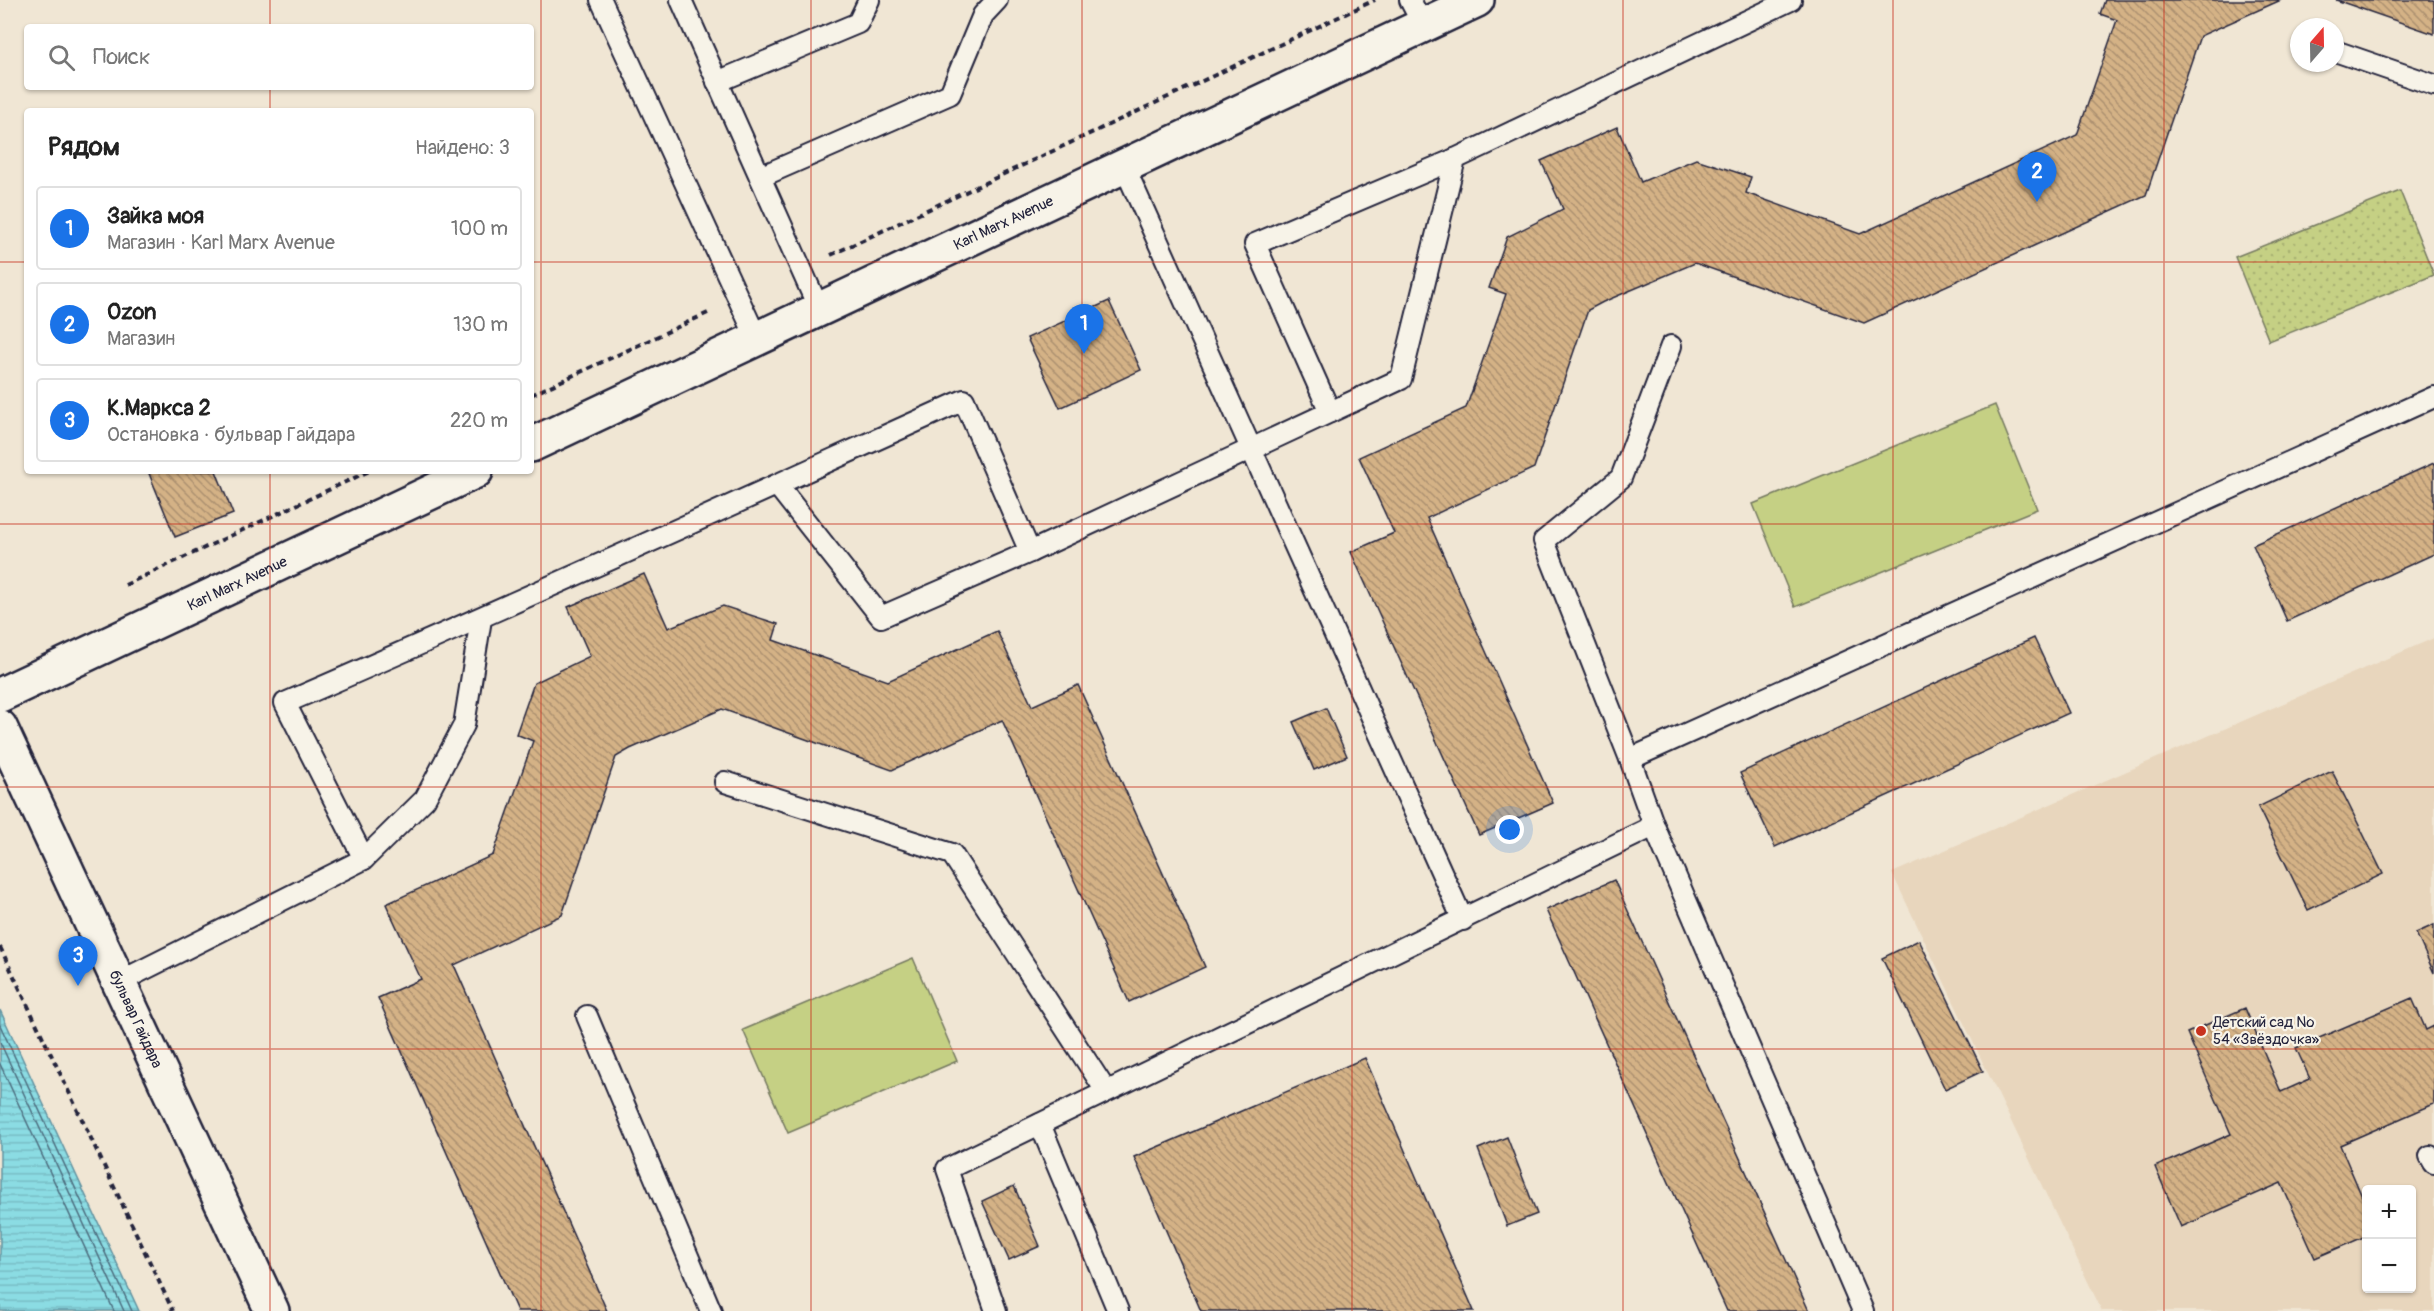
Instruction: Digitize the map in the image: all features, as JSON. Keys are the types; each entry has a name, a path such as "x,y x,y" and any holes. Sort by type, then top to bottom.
{"street":[{"name":"Karl Marx Avenue","path":"534,444 1124,166 1416,13 1477,0"},
{"name":"Karl Marx Avenue","path":"0,695 470,474"},
{"name":"бульвар Гайдара","path":"0,727 272,1311"}],"lane":[{"path":"601,0 757,339"},
{"path":"681,0 819,309"},
{"path":"717,82 858,23 869,0"},
{"path":"760,177 950,94 983,15 997,0"},
{"path":"1330,412 1255,244 1455,159 1791,0"},
{"path":"2344,54 2434,84"},
{"path":"777,484 881,617 1030,552 1401,379 1455,159"},
{"path":"1124,166 1464,920"},
{"path":"1671,346 1621,478 1544,541 1654,826 1863,1311"},
{"path":"1630,759 2434,397"},
{"path":"363,859 285,703 481,619 964,400 1030,552"},
{"path":"118,982 363,859 424,800 464,725 481,619"},
{"path":"725,782 952,854 1107,1091"},
{"path":"996,1311 947,1169 1654,826"},
{"path":"587,1016 711,1311"},
{"path":"1040,1124 1118,1311"}],"path":[{"path":"801,269 1375,0"},
{"path":"534,394 738,298"},
{"path":"125,585 363,474"},
{"path":"0,947 173,1311"}],"shaded area":[{"name":"Детский сад № 54 «Звёздочка»","path":"2434,638 2434,1311 2102,1311 1892,873"}],"green space":[{"path":"2400,191 2434,275 2269,341 2235,257"},
{"path":"1995,405 2037,509 1795,607 1753,504"},
{"path":"913,958 957,1061 788,1133 743,1030"}],"water":[{"path":"0,1010 139,1311 0,1311"}],"building":[{"path":"2105,0 2281,0 2200,36 2146,195 1864,323 1695,263 1603,302 1588,310 1534,468 1427,518 1553,803 1479,835 1351,552 1394,533 1359,457 1466,408 1506,294 1489,288 1507,237 1563,209 1541,161 1617,127 1641,182 1696,159 1751,177 1746,193 1860,234 2077,135 2117,20 2100,14"},
{"path":"2336,0 2434,0 2434,34"},
{"path":"1109,301 1141,370 1060,408 1027,338"},
{"path":"2434,463 2434,554 2287,621 2253,545"},
{"path":"149,474 217,474 233,514 175,537"},
{"path":"644,574 668,628 723,606 778,624 773,640 888,681 997,631 1032,706 1078,685 1205,967 1129,1002 1002,720 892,770 722,709 630,749 616,757 562,915 454,965 607,1311 517,1311 378,998 421,979 386,904 493,855 533,741 516,734 534,683 590,656 568,607"},
{"path":"2034,638 2069,713 1775,847 1740,773"},
{"path":"1326,708 1347,756 1314,770 1293,722"},
{"path":"2332,771 2383,874 2308,910 2258,807"},
{"path":"1614,880 1809,1311 1727,1311 1546,910"},
{"path":"2434,925 2434,973 2416,933"},
{"path":"1919,940 1983,1071 1945,1089 1882,958"},
{"path":"2412,998 2426,1030 2434,1026 2434,1104 2340,1145 2362,1197 2362,1238 2315,1258 2281,1183 2181,1227 2155,1167 2231,1134 2187,1033 2245,1008 2281,1092 2310,1079 2296,1048"},
{"path":"1365,1058 1474,1311 1201,1311 1134,1157"},
{"path":"1507,1137 1537,1214 1507,1226 1478,1149"},
{"path":"1014,1186 1040,1246 1009,1260 982,1201"}],"place":[{"name":"Ozon","path":"2037,202"},
{"name":"Зайка моя","path":"1084,354"},
{"name":"К.Маркса 2","path":"78,986"},
{"name":"Детский сад № 54 «Звёздочка»","path":"2201,1031"}]}
